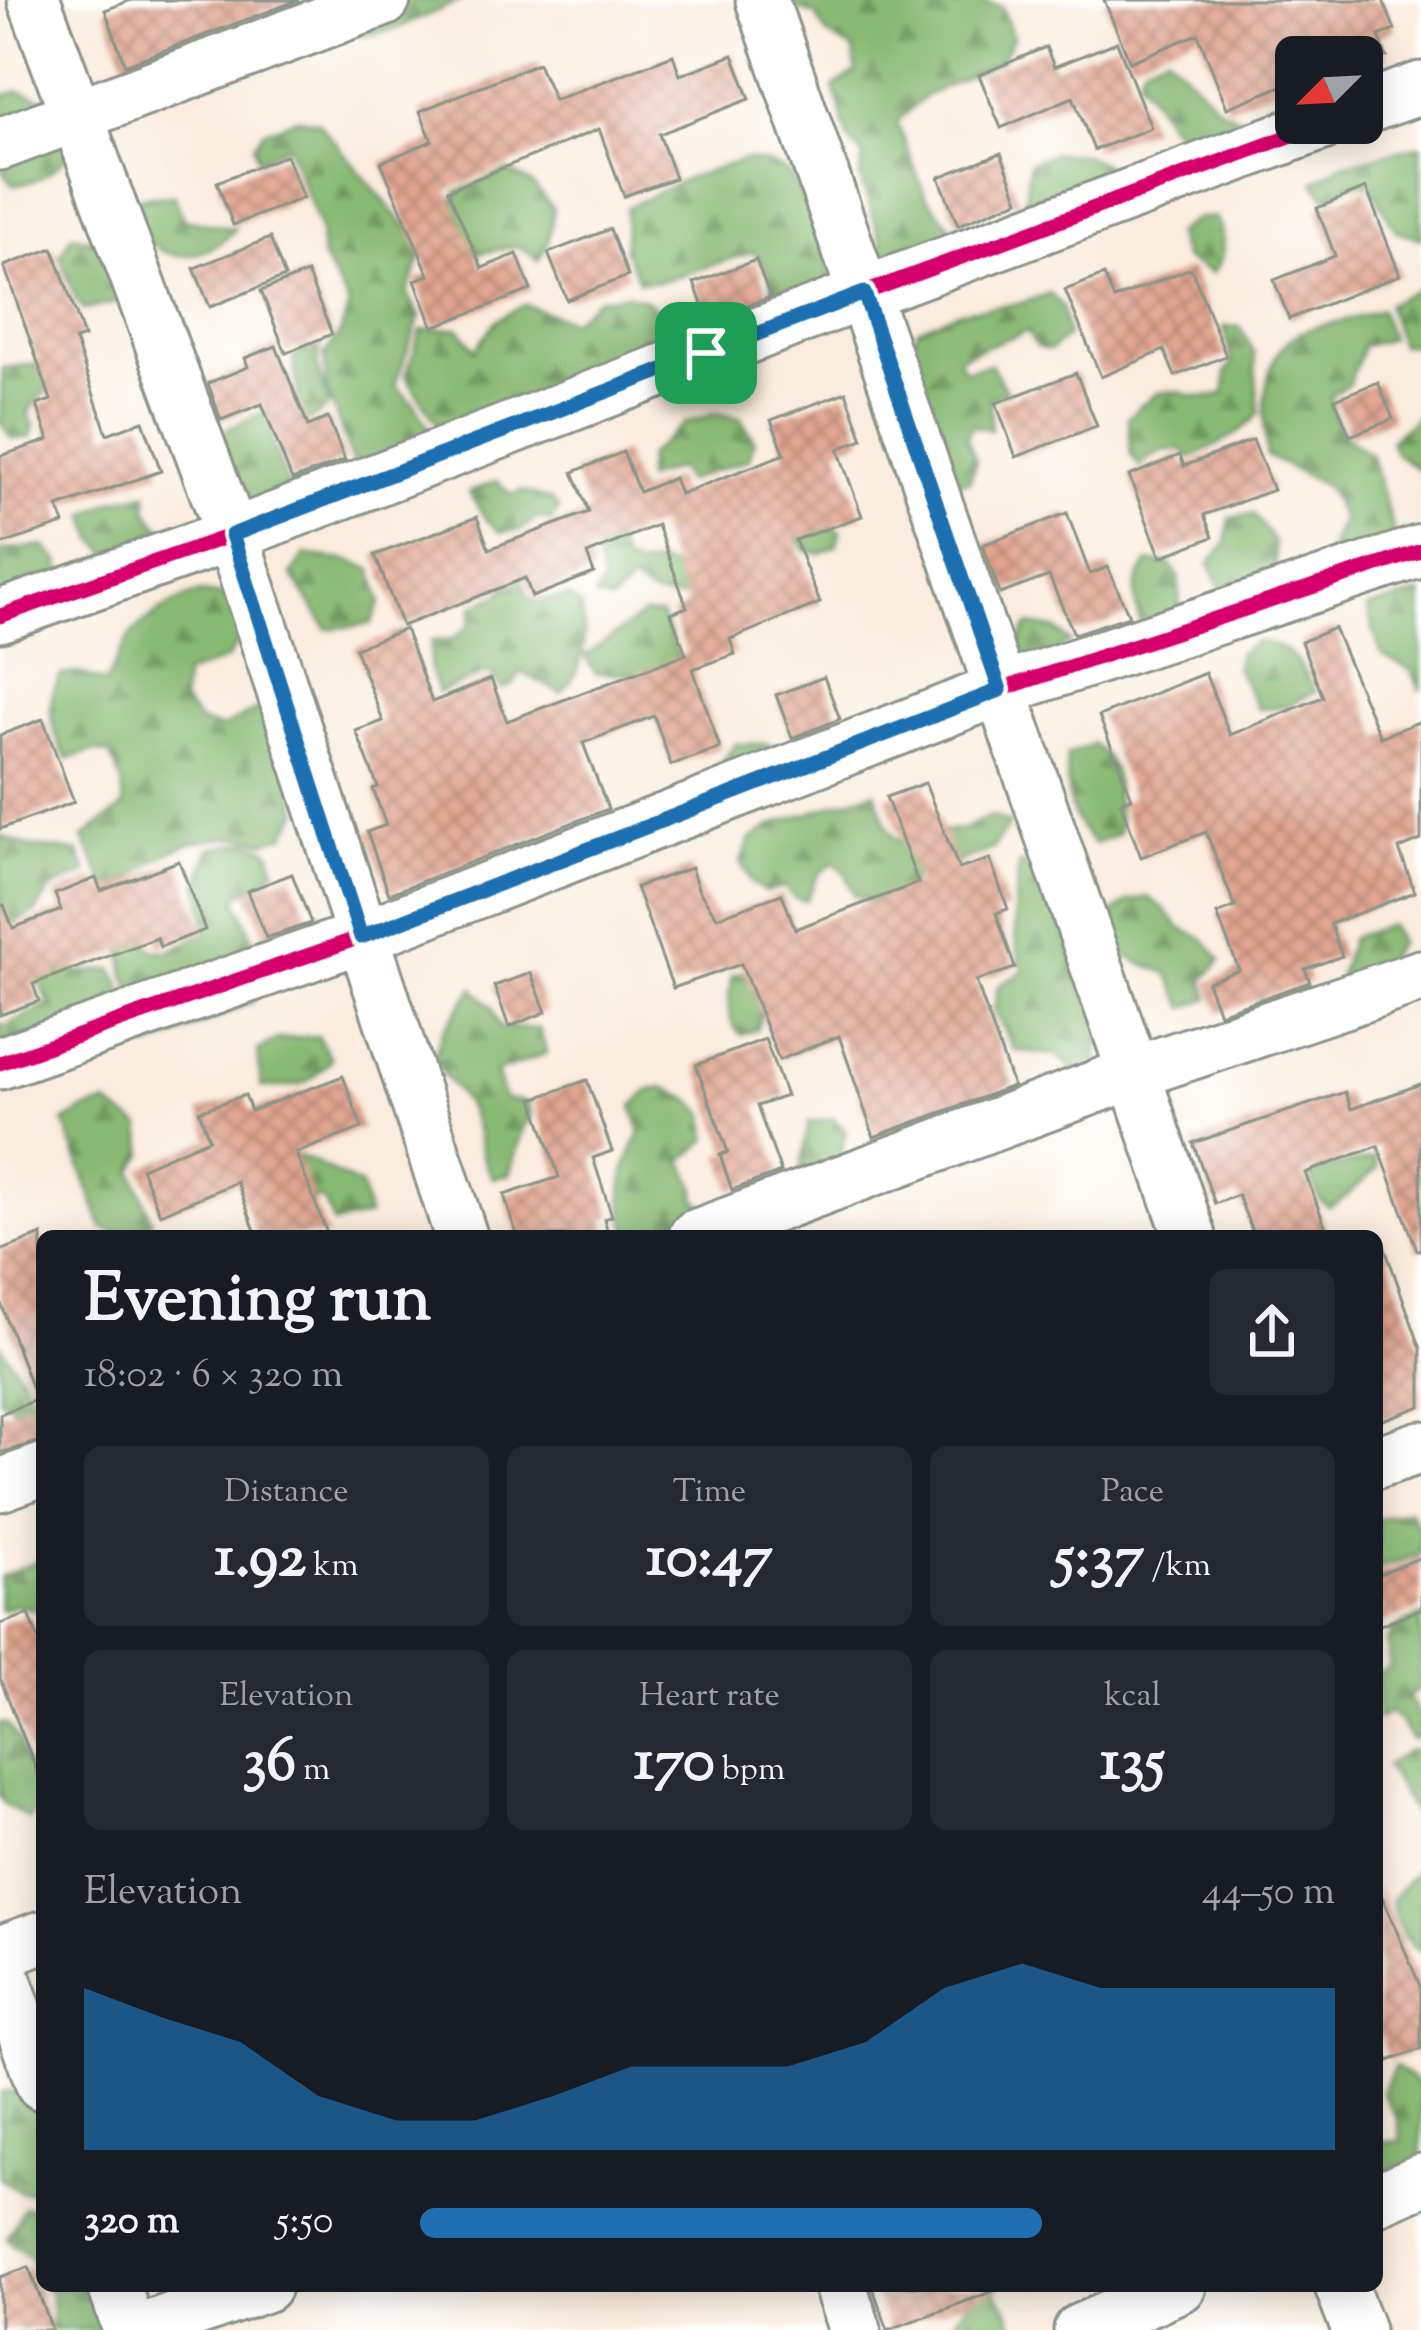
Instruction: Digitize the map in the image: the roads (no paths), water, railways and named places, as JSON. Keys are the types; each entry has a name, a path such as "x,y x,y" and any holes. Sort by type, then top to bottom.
{"street":[{"path":"34,0 232,535 459,1230"},
{"path":"0,143 384,0"},
{"path":"762,0 1188,1230"},
{"path":"1383,102 1421,88"},
{"path":"0,616 232,535 1275,141"},
{"path":"0,1063 361,937 1000,690 1421,551"},
{"path":"711,1230 1133,1073 1421,976"},
{"path":"1383,1460 1421,1447"},
{"path":"0,1485 36,1472"},
{"path":"0,1952 36,1939"},
{"path":"0,1966 36,2067"},
{"path":"1383,2196 1421,2180"},
{"path":"116,2292 130,2330"},
{"path":"141,2330 249,2292"},
{"path":"842,2292 855,2330"},
{"path":"1080,2330 1166,2292"},
{"path":"1343,2292 1358,2330"}]}
